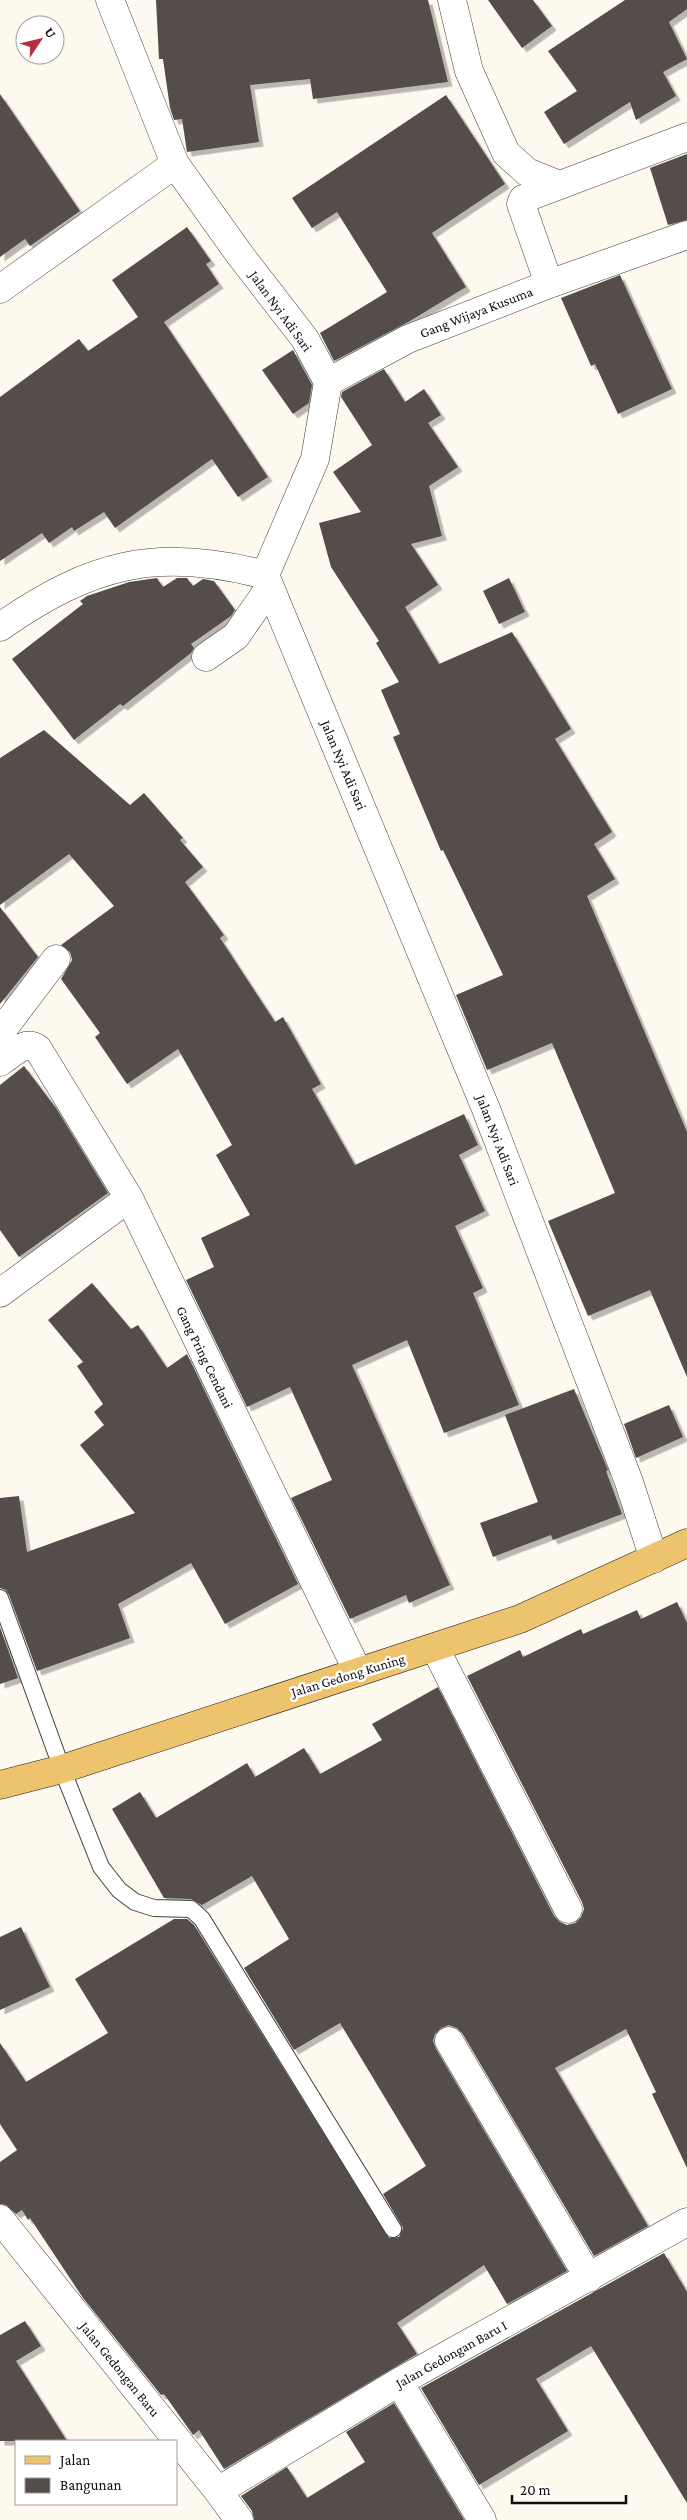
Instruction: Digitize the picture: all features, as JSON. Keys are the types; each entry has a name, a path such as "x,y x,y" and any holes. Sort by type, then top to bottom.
{"main road":[{"name":"Jalan Gedong Kuning","path":"0,1785 62,1768 520,1619 654,1559 686,1548"}],"street":[{"name":"Jalan Nyi Adi Sari","path":"110,0 175,164 240,255 305,339 328,382"},
{"path":"452,0 468,71 506,153 527,172 559,185"},
{"name":"Gang Wijaya Kusuma","path":"328,382 408,339 549,284 521,204 523,199 687,138"},
{"path":"0,289 175,164"},
{"path":"549,284 687,235"},
{"path":"206,657 236,636 267,581 315,459 328,382"},
{"path":"0,627 26,608 94,573 131,563 184,561 237,567 267,581"},
{"name":"Jalan Nyi Adi Sari","path":"267,581 486,1109 628,1482 654,1559"},
{"path":"0,1033 56,959"},
{"name":"Gang Pring Cendani","path":"0,1062 27,1044 33,1045 38,1049 129,1198 358,1672"},
{"path":"0,1293 129,1198"},
{"path":"435,1648 568,1909"},
{"path":"449,2041 589,2278"},
{"name":"Jalan Gedongan Baru","path":"0,2219 177,2440"},
{"name":"Jalan Gedongan Baru I","path":"218,2491 399,2382 687,2222"},
{"path":"399,2382 482,2520"},
{"name":"Jalan Gedongan Baru","path":"178,2441 239,2520"}],"lane":[{"path":"0,1598 62,1768 101,1867 119,1890 135,1902 154,1908 191,1909 202,1919 393,2229"}],"building":[{"path":"156,0 428,0 448,82 313,99 310,79 250,85 259,142 187,152 182,119 174,120 170,108 163,59 159,59"},
{"path":"488,0 533,0 552,26 522,48"},
{"path":"625,0 687,0 687,9 669,22 687,59 663,72 676,96 636,120 630,102 564,144 544,112 577,91 548,51"},
{"path":"0,94 80,211 30,246 25,239 0,257"},
{"path":"446,95 505,184 432,233 466,287 410,321 334,361 320,333 387,292 337,212 312,228 292,198"},
{"path":"687,154 687,220 668,225 650,168"},
{"path":"187,227 211,261 206,264 219,284 164,322 268,477 238,497 212,459 115,528 104,512 74,531 72,527 49,543 42,533 0,561 0,397 79,339 88,351 138,317 112,280"},
{"path":"620,275 672,389 618,414 595,364 591,366 561,298"},
{"path":"293,350 312,385 309,403 293,414 262,370"},
{"path":"384,369 405,402 424,389 441,415 428,423 458,467 429,486 442,536 411,544 438,585 405,607 439,664 512,632 571,729 555,739 612,832 594,844 615,879 587,896 687,1132 687,1377 650,1290 588,1316 548,1221 615,1193 552,1043 487,1070 456,995 503,975 443,850 441,851 393,737 400,734 381,690 399,682 376,643 379,641 331,567 319,523 361,512 333,472 372,445 341,397 342,392"},
{"path":"157,578 163,587 177,578 187,578 193,586 203,579 214,581 235,610 231,616 191,644 194,648 191,653 123,706 120,704 74,740 12,659 83,604 80,601 87,596 129,582"},
{"path":"509,578 525,612 499,624 483,591"},
{"path":"44,730 130,805 144,793 183,838 180,840 203,867 185,882 224,935 220,938 275,1022 283,1017 321,1084 312,1089 355,1165 464,1114 478,1145 459,1155 485,1211 455,1226 483,1288 473,1293 519,1405 444,1433 407,1340 352,1365 450,1585 409,1603 406,1595 350,1619 291,1498 332,1480 290,1387 247,1407 186,1280 214,1267 201,1238 250,1215 216,1155 232,1145 178,1049 127,1084 95,1037 100,1033 61,979 72,960 70,952 61,945 114,906 69,854 0,905 0,758"},
{"path":"0,907 38,957 0,1004"},
{"path":"24,1066 56,1108 108,1193 19,1257 0,1230 0,1085"},
{"path":"92,1283 131,1329 138,1325 167,1368 187,1354 298,1584 225,1624 191,1563 118,1604 130,1638 37,1671 9,1595 6,1590 0,1588 0,1498 19,1496 27,1552 135,1513 80,1445 104,1425 94,1412 103,1404 77,1366 83,1362 48,1320"},
{"path":"574,1389 608,1470 606,1471 622,1514 553,1540 551,1535 493,1557 480,1523 538,1502 505,1415"},
{"path":"669,1405 683,1437 636,1458 624,1424"},
{"path":"677,1602 687,1623 687,2168 652,2094 656,2092 626,2029 555,2068 648,2226 594,2256 462,2033 457,2028 449,2025 441,2028 435,2034 433,2041 436,2049 567,2271 507,2304 484,2265 397,2323 417,2354 224,2469 199,2430 193,2435 164,2394 161,2395 83,2298 30,2218 28,2220 22,2210 16,2214 6,2205 0,2204 0,2162 17,2150 0,2124 0,2043 26,2082 108,2033 75,1979 174,1919 187,1919 194,1925 389,2238 399,2237 403,2228 383,2194 426,2166 340,2023 294,2050 244,1968 289,1939 252,1876 202,1905 191,1899 164,1898 112,1809 140,1792 156,1818 247,1763 255,1777 304,1748 320,1774 382,1740 372,1724 438,1687 554,1916 560,1922 567,1925 575,1923 581,1917 584,1909 582,1902 467,1676 520,1650 523,1657 581,1629 583,1634 637,1610 641,1619"},
{"path":"0,1627 18,1678 0,1684"},
{"path":"21,1927 50,1987 0,2010 0,1937"},
{"path":"664,2253 687,2292 687,2503 591,2346 536,2379 568,2431 479,2485 421,2388"},
{"path":"25,2321 41,2346 16,2361 66,2440 0,2441 0,2335"},
{"path":"394,2403 464,2520 254,2520 252,2511 241,2496 287,2467 307,2498 365,2462 346,2432"}]}
